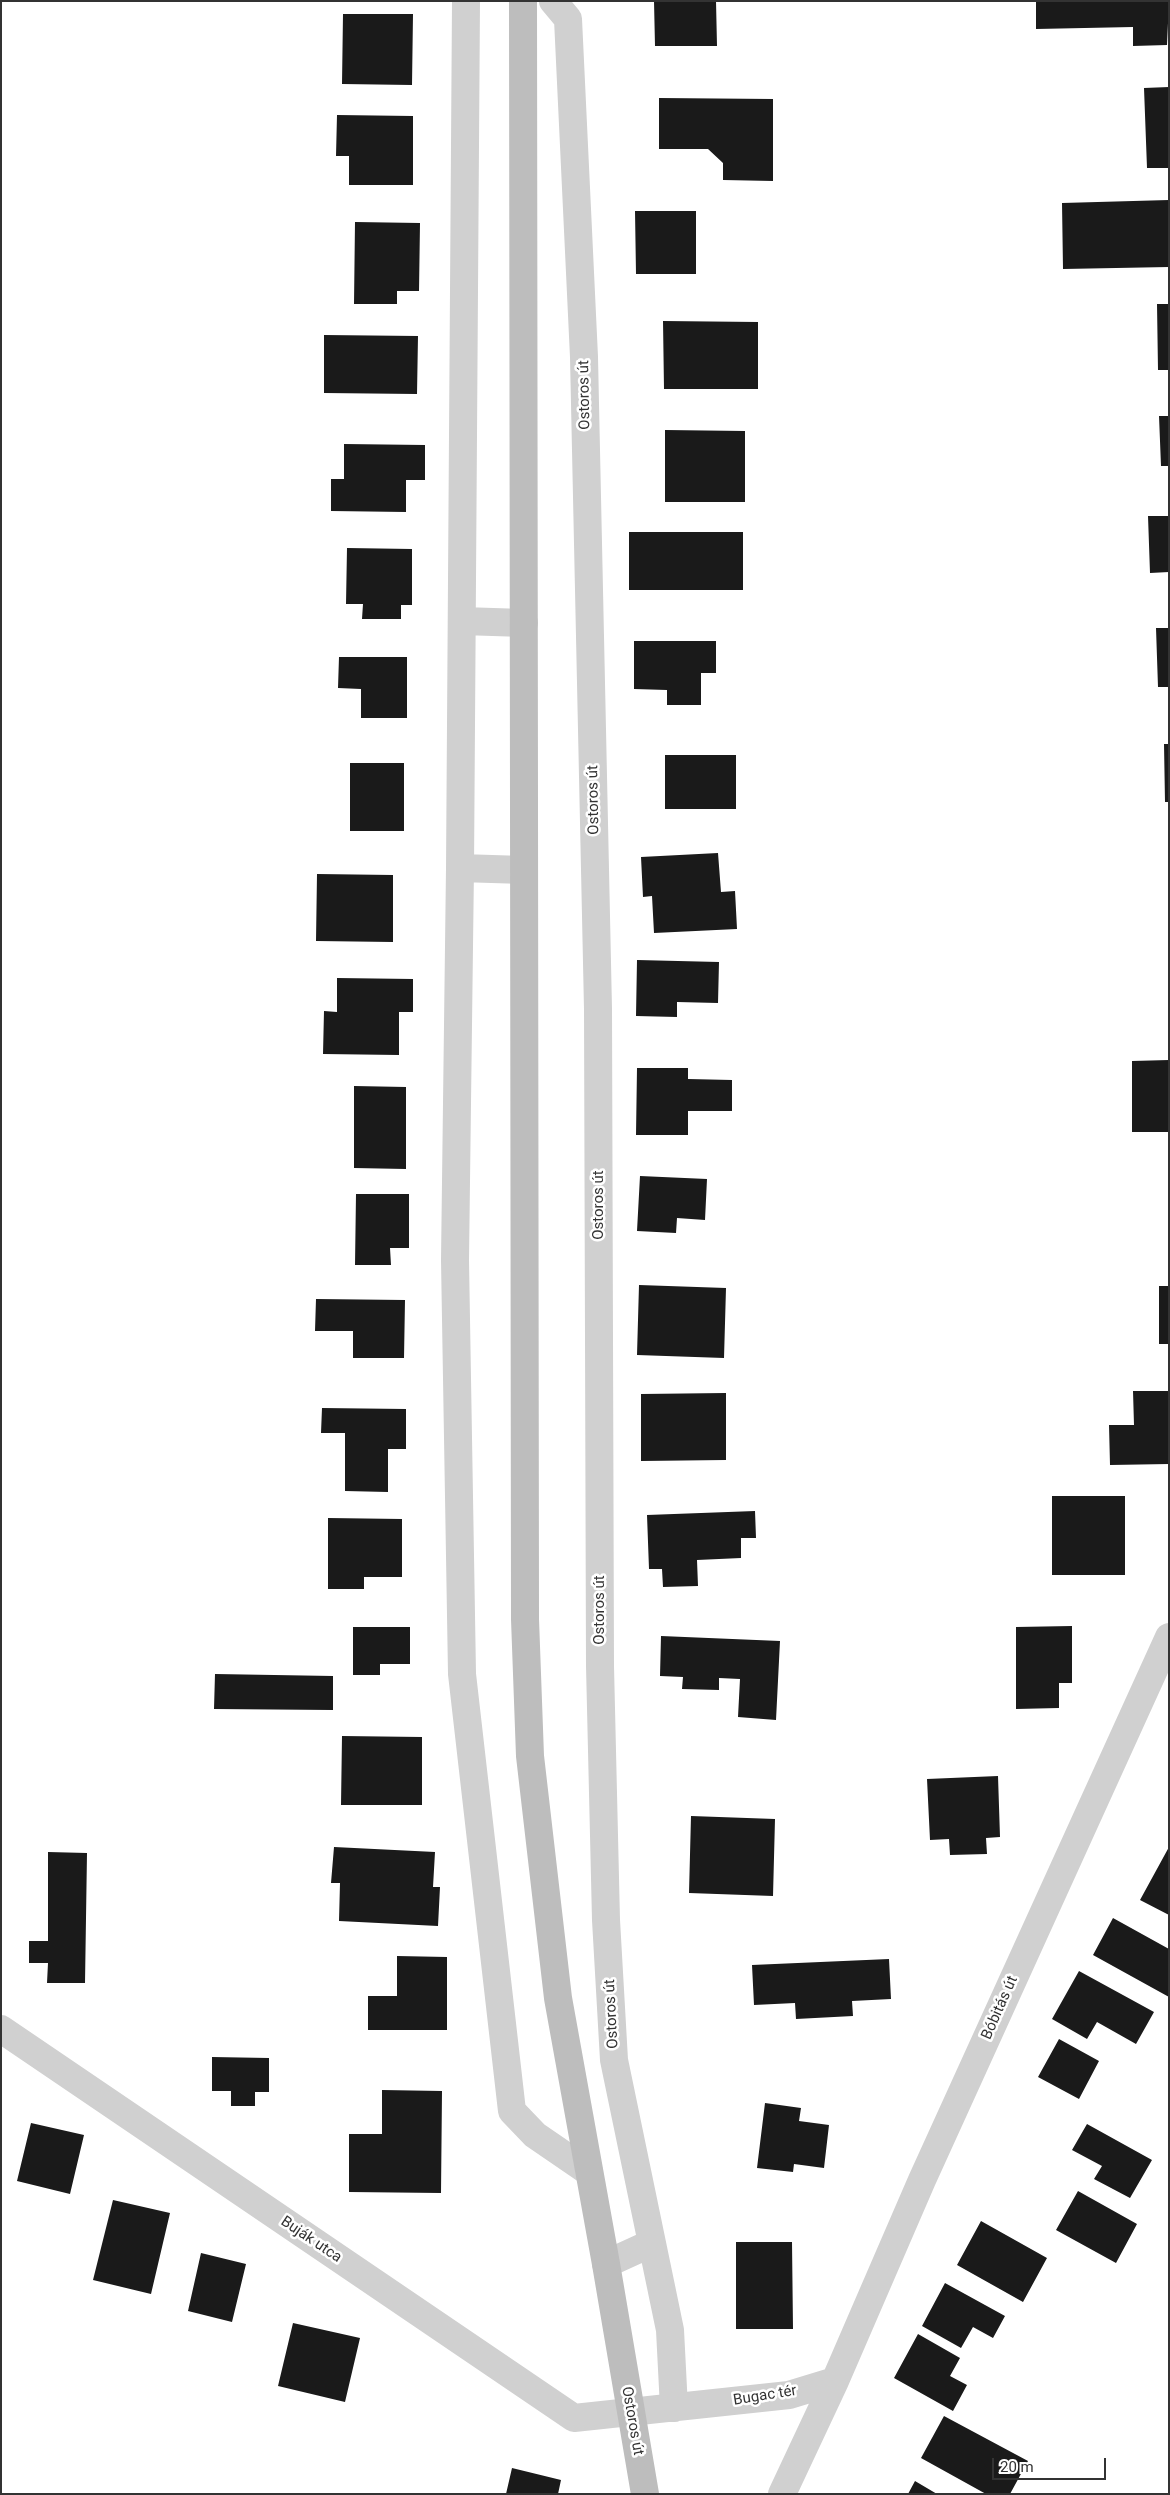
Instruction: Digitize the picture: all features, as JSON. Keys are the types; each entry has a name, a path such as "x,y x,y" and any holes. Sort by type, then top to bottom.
{"main road":[{"name":"Ostoros út","path":"523,1 525,1619 530,1756 558,1998 645,2494"}],"street":[{"path":"466,1 460,868 455,1260 462,1674 512,2111 535,2135 589,2172"},
{"name":"Ostoros út","path":"553,1 568,19 584,357 598,1009 600,1666 606,1920 614,2060 670,2330 674,2408"},
{"path":"462,621 524,623"},
{"path":"460,868 524,870"},
{"name":"Bóbitás út","path":"834,2381 922,2180 1169,1637"},
{"name":"Buják utca","path":"1,2029 574,2418 631,2414"},
{"path":"606,2264 652,2243"},
{"path":"782,2494 834,2381"},
{"name":"Bugac tér","path":"631,2414 789,2396 834,2381"}],"building":[{"path":"654,1 716,1 717,46 655,46"},
{"path":"1036,1 1169,1 1167,45 1133,46 1133,27 1036,29"},
{"path":"343,14 413,14 412,85 342,84"},
{"path":"1169,87 1169,168 1147,168 1144,88"},
{"path":"659,98 773,99 773,181 723,180 723,163 708,149 659,149"},
{"path":"337,115 413,116 413,185 349,185 349,156 336,156"},
{"path":"1169,200 1169,267 1063,269 1062,203"},
{"path":"635,211 696,211 696,274 636,274"},
{"path":"355,222 420,223 419,291 397,291 397,304 354,304"},
{"path":"1157,304 1169,304 1169,370 1158,370"},
{"path":"663,321 758,322 758,389 664,389"},
{"path":"324,335 418,336 417,394 324,393"},
{"path":"1159,416 1169,416 1169,466 1161,466"},
{"path":"665,430 745,431 745,502 665,502"},
{"path":"344,444 425,445 425,480 406,480 406,512 331,511 331,479 344,479"},
{"path":"1148,516 1169,516 1169,572 1150,573"},
{"path":"629,532 743,532 743,590 629,590"},
{"path":"347,548 412,549 412,605 401,605 401,619 362,619 363,604 346,604"},
{"path":"1156,628 1169,628 1169,687 1158,687"},
{"path":"634,641 716,641 716,673 701,673 701,705 667,705 667,690 634,689"},
{"path":"339,657 407,657 407,718 361,718 361,689 338,688"},
{"path":"1164,744 1169,744 1169,802 1165,802"},
{"path":"665,755 736,755 736,809 665,809"},
{"path":"350,763 404,763 404,831 350,831"},
{"path":"718,853 721,892 735,891 737,929 654,933 652,896 643,897 641,857"},
{"path":"317,874 393,875 393,942 316,941"},
{"path":"637,960 719,962 718,1003 677,1002 677,1017 636,1016"},
{"path":"337,978 413,979 413,1012 399,1012 399,1055 323,1054 324,1011 337,1012"},
{"path":"1169,1060 1169,1132 1132,1132 1132,1061"},
{"path":"637,1068 688,1068 688,1079 732,1080 732,1111 688,1111 688,1135 636,1135"},
{"path":"354,1086 406,1087 406,1169 354,1168"},
{"path":"640,1176 707,1179 705,1220 677,1218 676,1233 637,1231"},
{"path":"356,1194 409,1194 409,1248 390,1248 391,1265 355,1265"},
{"path":"639,1285 726,1288 724,1358 637,1355"},
{"path":"1159,1286 1169,1286 1169,1344 1159,1344"},
{"path":"316,1299 405,1300 404,1358 353,1358 353,1331 315,1331"},
{"path":"1133,1391 1169,1391 1169,1464 1110,1465 1109,1425 1134,1425"},
{"path":"726,1393 726,1460 641,1461 641,1394"},
{"path":"322,1408 406,1409 406,1449 388,1449 388,1492 345,1491 345,1433 321,1433"},
{"path":"1052,1496 1125,1496 1125,1575 1052,1575"},
{"path":"755,1511 756,1538 741,1538 741,1558 697,1560 698,1586 663,1587 662,1569 649,1569 647,1515"},
{"path":"328,1518 402,1519 402,1577 364,1577 364,1589 328,1589"},
{"path":"1072,1626 1072,1683 1059,1683 1059,1708 1016,1709 1016,1627"},
{"path":"353,1627 410,1627 410,1664 380,1664 380,1675 353,1675"},
{"path":"661,1636 780,1641 776,1720 738,1717 740,1679 719,1678 719,1690 682,1689 683,1677 660,1676"},
{"path":"215,1674 333,1676 333,1710 214,1709"},
{"path":"342,1736 422,1737 422,1805 341,1805"},
{"path":"998,1776 1000,1837 986,1838 987,1854 950,1855 949,1839 930,1840 927,1779"},
{"path":"691,1816 775,1819 773,1896 689,1893"},
{"path":"334,1847 435,1852 433,1887 440,1887 438,1926 339,1921 340,1883 331,1883"},
{"path":"1169,1847 1169,1915 1140,1900"},
{"path":"48,1852 87,1853 85,1983 47,1983 48,1963 29,1963 29,1941 48,1941"},
{"path":"1113,1918 1169,1949 1169,1997 1093,1955"},
{"path":"397,1956 447,1957 447,2030 368,2030 368,1996 397,1996"},
{"path":"889,1959 891,1999 852,2001 853,2016 796,2019 795,2003 754,2005 752,1965"},
{"path":"1079,1971 1154,2012 1136,2044 1097,2022 1087,2039 1052,2019"},
{"path":"1059,2039 1099,2061 1079,2099 1038,2077"},
{"path":"212,2057 269,2058 269,2092 255,2092 255,2106 231,2106 231,2091 212,2091"},
{"path":"382,2090 442,2091 441,2193 349,2192 349,2134 382,2134"},
{"path":"765,2103 801,2108 799,2121 829,2125 824,2168 794,2164 793,2172 757,2168"},
{"path":"31,2123 84,2135 70,2194 17,2181"},
{"path":"1087,2124 1152,2160 1130,2198 1094,2179 1102,2166 1072,2150"},
{"path":"1078,2191 1137,2224 1116,2263 1056,2230"},
{"path":"113,2200 170,2213 151,2294 93,2280"},
{"path":"981,2221 1047,2258 1023,2302 957,2265"},
{"path":"736,2242 792,2242 793,2329 736,2329"},
{"path":"201,2253 246,2264 232,2322 188,2311"},
{"path":"945,2283 1005,2316 993,2338 973,2327 961,2348 922,2326"},
{"path":"293,2323 360,2338 345,2402 278,2386"},
{"path":"918,2334 960,2358 950,2376 967,2385 953,2411 894,2378"},
{"path":"944,2416 1028,2461 1010,2494 986,2494 921,2458"},
{"path":"512,2468 561,2480 558,2494 506,2494"},
{"path":"915,2481 937,2494 908,2494"}]}
